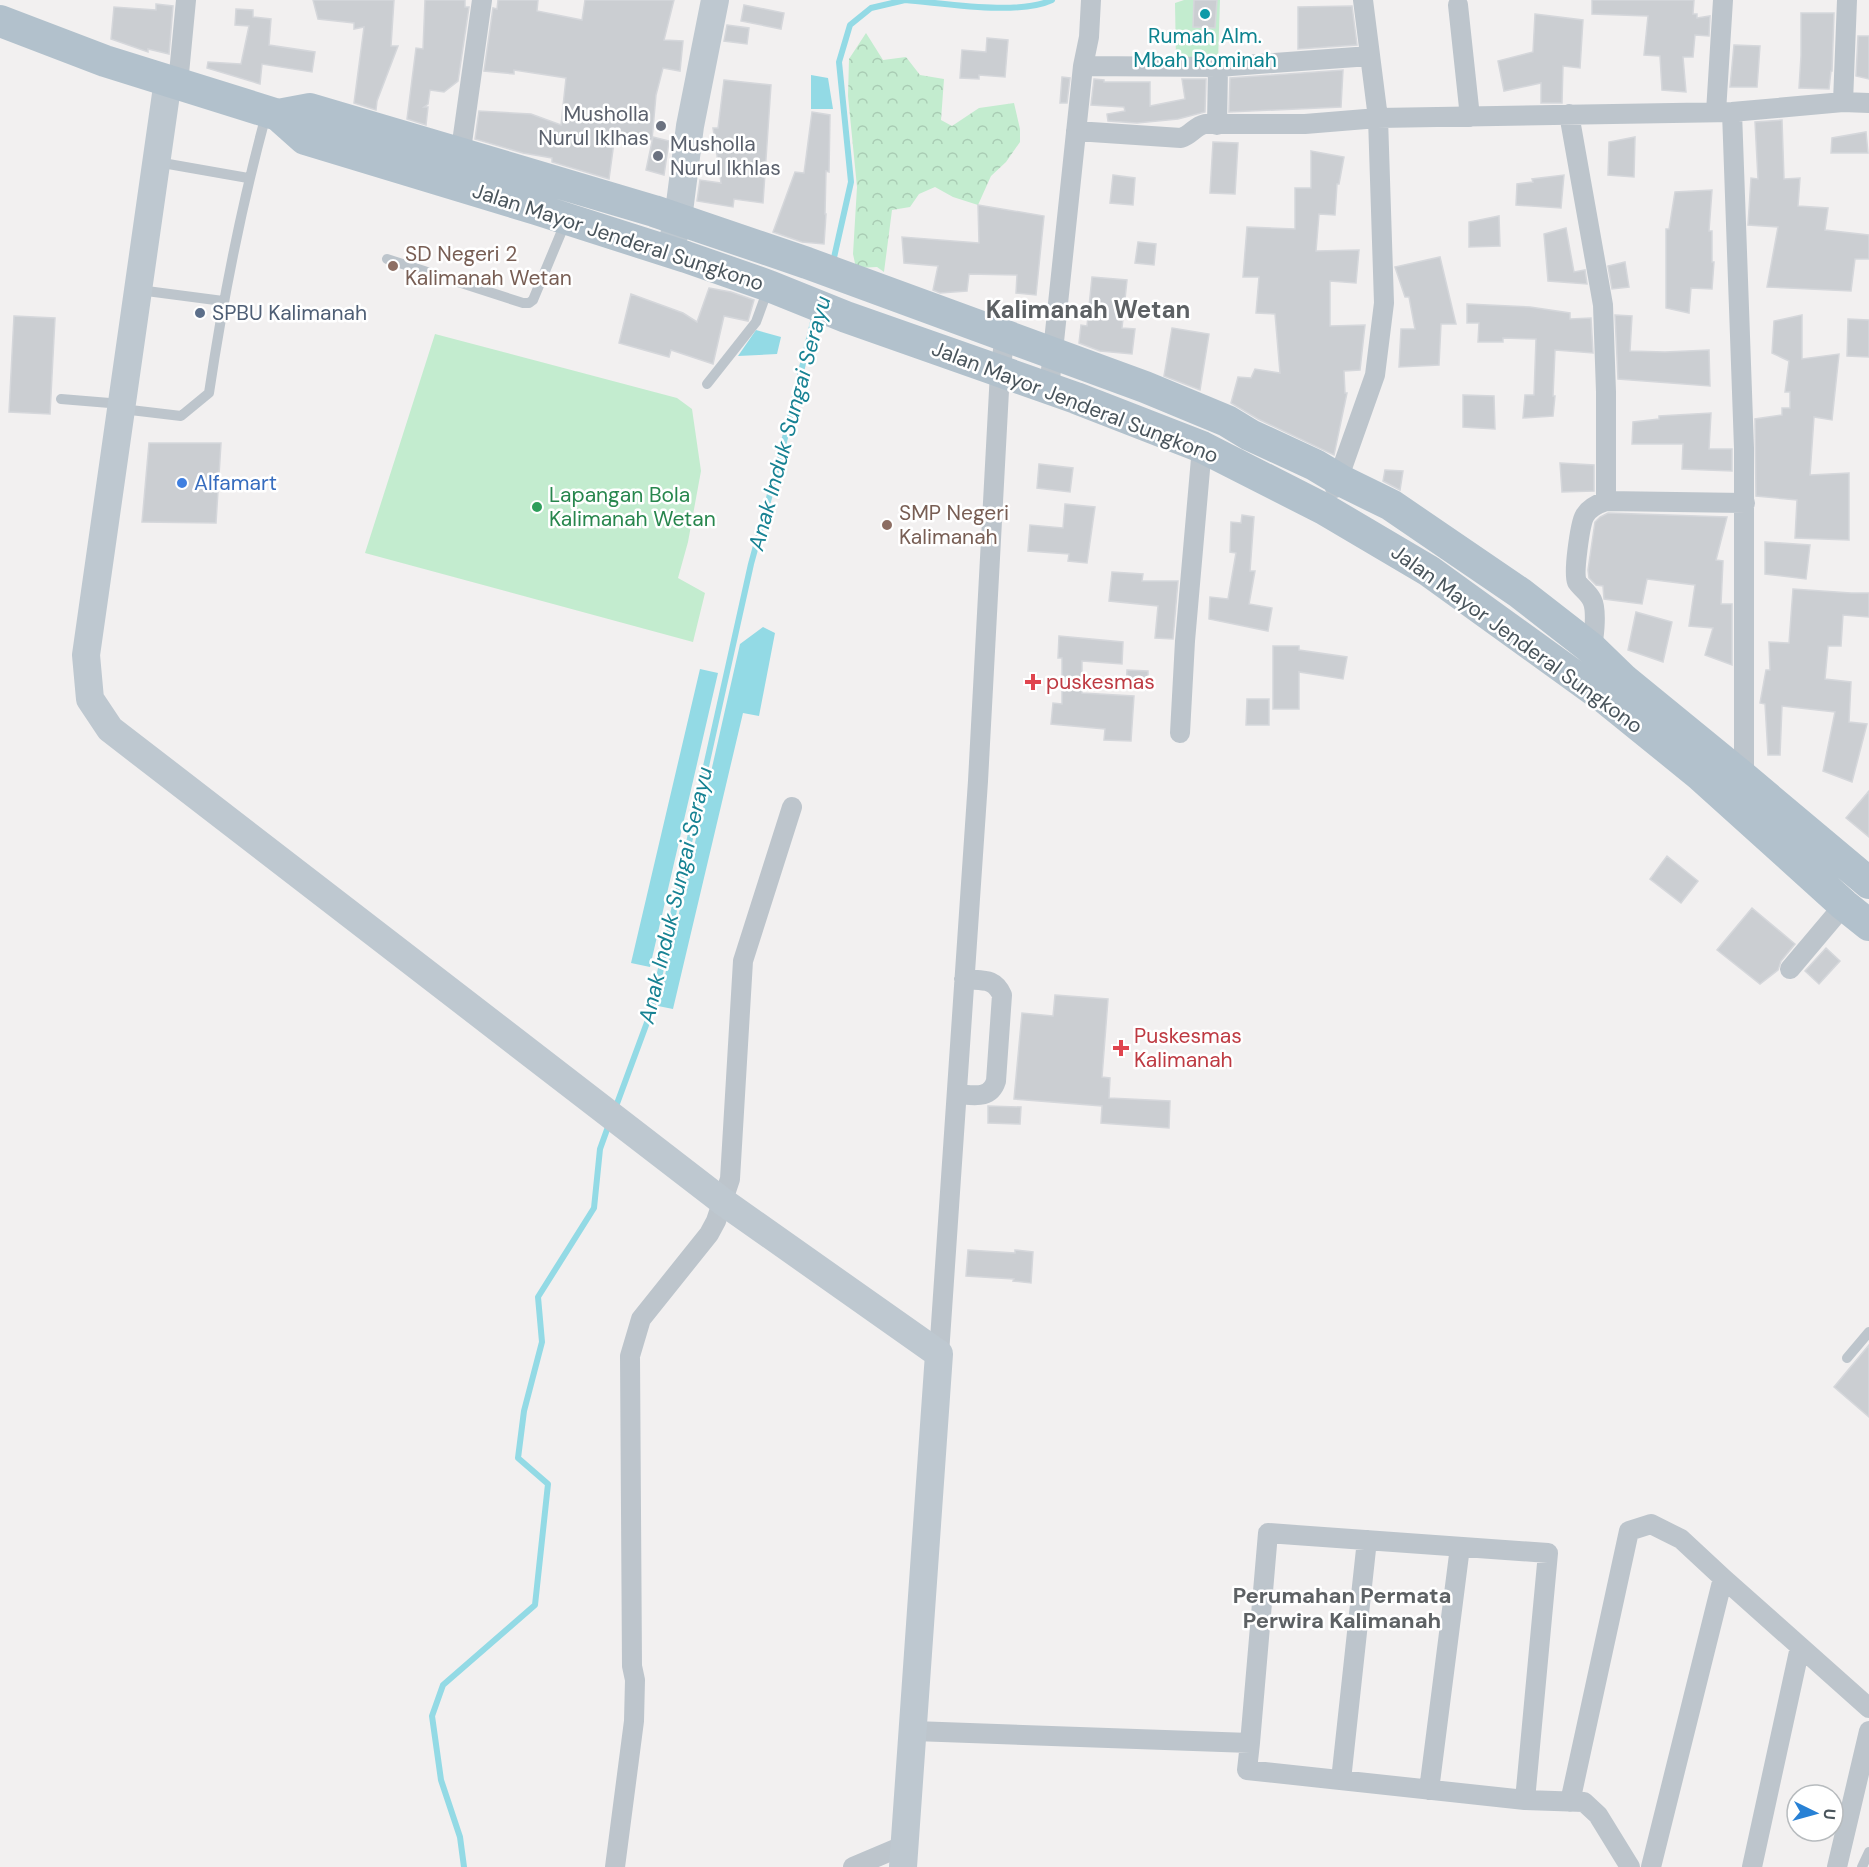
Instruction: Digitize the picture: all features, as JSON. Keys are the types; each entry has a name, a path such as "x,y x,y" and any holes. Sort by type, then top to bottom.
{"main road":[{"name":"Jalan Mayor Jenderal Sungkono","path":"0,21 105,61 272,113 310,109 458,169 567,218 782,291 846,317 1049,389 1202,447 1324,509 1429,571 1869,883"},
{"name":"Jalan Mayor Jenderal Sungkono","path":"458,169 678,219 807,263 1145,387 1227,421 1250,435 1315,465 1390,505 1520,593 1592,649 1736,789 1844,905 1869,925"}],"street":[{"path":"186,0 173,82 155,162 86,655 90,699 110,729 592,1101 723,1201 939,1354"},
{"path":"458,169 482,0"},
{"path":"670,252 678,219 690,126 715,0"},
{"path":"1324,509 1340,480 1375,375 1384,303 1378,118 1363,0"},
{"path":"1723,0 1724,112 1742,376 1745,503 1736,789"},
{"path":"1843,102 1847,0"},
{"path":"1049,389 1083,66 1089,37 1091,1"},
{"path":"1458,5 1470,117"},
{"path":"1083,66 1218,67 1370,56"},
{"path":"1217,125 1218,67"},
{"path":"1076,131 1181,138 1191,134 1197,126 1305,124 1378,118 1724,112 1843,102 1869,103"},
{"path":"1569,114 1603,305 1606,501"},
{"path":"853,1867 904,1856 978,781 1000,372 1005,336"},
{"path":"1180,733 1185,640 1202,447"},
{"path":"1572,674 1592,649 1593,603 1577,582 1575,572 1584,518 1589,509 1606,501 1745,503"},
{"path":"615,1867 634,1721 630,1356 641,1319 709,1234 730,1179 743,961 792,807"},
{"path":"1790,969 1844,905"},
{"path":"957,1094 985,1095 993,1090 996,1081 1002,995 998,985 993,982 964,979"},
{"path":"1570,1802 1629,1531 1651,1524 1681,1539 1869,1708"},
{"path":"1525,1800 1548,1553 1268,1533 1247,1770 1525,1800 1584,1802 1598,1815 1630,1867"},
{"path":"1341,1780 1367,1540"},
{"path":"1429,1790 1460,1547"},
{"path":"1651,1867 1723,1578"},
{"path":"1752,1867 1800,1647"},
{"path":"914,1731 1250,1743"},
{"path":"1837,1867 1869,1731"}],"lane":[{"path":"61,399 181,416 209,393 223,301 248,178 272,113"},
{"path":"155,162 248,178"},
{"path":"387,259 529,303 533,300 567,218"},
{"path":"138,290 223,301"},
{"path":"707,384 782,291"},
{"path":"1847,1358 1869,1332"},
{"path":"1862,1867 1869,1852"}],"green space":[{"path":"1184,0 1220,0 1218,61 1176,61 1175,3"},
{"path":"866,33 883,60 906,57 920,75 944,79 941,120 952,126 979,108 1014,103 1020,129 1020,142 1006,162 991,176 978,205 953,197 935,187 919,194 910,207 892,210 884,272 877,267 856,268 853,254 857,187 848,96 849,59"},
{"name":"Lapangan Bola Kalimanah Wetan","path":"435,334 677,398 692,409 701,471 688,542 678,578 705,593 693,642 365,553"}],"water":[{"path":"811,75 828,78 833,109 811,109"},
{"path":"756,330 781,337 777,354 738,356"},
{"path":"763,627 775,633 759,716 743,713 673,1009 658,1006 740,644"},
{"path":"700,669 718,673 650,967 631,963"}],"building":[{"path":"313,0 394,0 391,46 398,46 377,101 376,110 354,103 364,27 354,29 354,23 318,19"},
{"path":"425,0 465,0 465,7 469,7 458,81 444,92 430,90 428,104 424,107 428,107 426,125 407,119 416,48 423,49"},
{"path":"498,0 538,0 537,11 582,20 585,0 674,0 664,40 683,41 680,71 663,68 656,95 652,140 615,135 609,179 552,162 552,158 523,153 475,139 479,111 531,114 561,125 566,78 514,70 514,74 484,71 493,8 497,9"},
{"name":"Rumah Alm. Mbah Rominah","path":"1194,0 1217,0 1215,28 1193,27"},
{"path":"1592,0 1694,0 1693,14 1697,14 1697,18 1710,16 1709,36 1695,35 1693,57 1683,57 1686,92 1662,90 1660,56 1644,55 1648,16 1592,14"},
{"path":"156,4 173,6 169,54 148,49 148,52 111,39 114,7 156,10"},
{"path":"744,5 784,13 781,29 741,21"},
{"path":"1352,6 1357,45 1298,49 1298,7"},
{"path":"236,9 253,10 253,17 271,19 269,45 315,52 312,72 262,64 260,84 207,68 208,62 241,64 249,26 235,25"},
{"path":"1801,13 1834,13 1832,71 1829,89 1799,88"},
{"path":"1535,14 1583,20 1580,68 1563,66 1562,103 1541,103 1541,83 1504,91 1498,61 1533,52"},
{"path":"727,25 749,28 747,44 724,41"},
{"path":"1858,36 1869,36 1869,79 1856,76"},
{"path":"987,38 1008,40 1005,77 979,75 979,79 960,78 962,50 986,52"},
{"path":"1734,45 1760,46 1757,87 1730,87"},
{"path":"1343,70 1341,107 1229,112 1230,78"},
{"path":"1062,77 1070,78 1067,103 1060,103"},
{"path":"1094,79 1104,80 1104,82 1150,82 1150,106 1185,99 1182,79 1206,79 1205,112 1178,119 1137,123 1108,121 1107,114 1125,111 1124,107 1091,105"},
{"path":"724,80 771,85 763,203 734,199 733,207 697,201 700,180 721,183 713,128 718,128"},
{"path":"812,112 830,115 824,244 802,242 773,232 795,172 804,173"},
{"path":"1782,120 1784,179 1800,178 1798,206 1828,208 1825,230 1869,235 1869,259 1855,259 1851,291 1767,287 1778,227 1748,225 1751,178 1758,179 1755,122"},
{"path":"1866,132 1868,153 1831,153 1832,138"},
{"name":"Musholla Nurul Ikhlas","path":"653,137 669,141 664,175 646,170"},
{"path":"1635,137 1634,177 1608,175 1609,142"},
{"path":"1213,142 1238,143 1235,194 1210,193"},
{"path":"1311,151 1344,157 1339,184 1337,184 1335,215 1319,214 1316,251 1359,250 1356,283 1330,281 1330,326 1365,325 1360,370 1344,371 1345,393 1347,393 1334,455 1258,419 1231,403 1238,377 1251,378 1255,369 1280,373 1275,314 1256,313 1259,277 1243,277 1247,227 1295,229 1295,188 1311,188"},
{"path":"1113,175 1135,178 1133,205 1110,203"},
{"path":"1564,175 1561,208 1516,205 1517,184 1533,182 1532,179"},
{"path":"1712,190 1709,231 1712,231 1712,262 1714,262 1712,289 1691,288 1689,313 1666,308 1666,229 1669,229 1675,192"},
{"path":"978,205 1044,216 1036,295 1016,293 1017,275 969,274 967,291 940,293 933,290 938,266 904,263 902,237 979,243"},
{"path":"1499,216 1500,246 1469,247 1469,222"},
{"path":"1566,228 1574,272 1585,270 1587,284 1548,281 1544,234"},
{"path":"1138,242 1156,244 1154,265 1135,263"},
{"path":"1440,257 1456,324 1441,324 1439,365 1399,367 1401,329 1415,329 1409,297 1405,297 1395,267"},
{"path":"1625,262 1629,287 1612,289 1608,266"},
{"path":"1092,277 1127,280 1122,328 1135,329 1132,354 1100,351 1079,343 1081,325 1087,326"},
{"path":"709,288 731,292 754,300 748,321 724,316 713,364 671,350 669,357 619,343 631,294 683,313 697,322"},
{"path":"1467,304 1530,307 1570,313 1570,319 1591,318 1593,353 1555,350 1553,416 1523,418 1525,395 1534,395 1536,339 1503,338 1503,342 1478,342 1479,323 1467,323"},
{"path":"1615,315 1632,316 1630,351 1709,350 1710,386 1618,379"},
{"path":"1802,315 1802,359 1839,354 1832,420 1814,417 1810,475 1849,473 1849,540 1795,538 1797,500 1756,496 1755,419 1782,415 1782,408 1790,408 1790,392 1785,392 1789,361 1772,353 1774,321"},
{"path":"14,316 55,318 50,414 9,412"},
{"path":"1848,319 1869,320 1869,357 1847,356"},
{"path":"1172,328 1209,334 1200,390 1164,376"},
{"path":"1463,395 1494,396 1495,429 1463,427"},
{"path":"1711,413 1709,449 1732,449 1732,471 1682,469 1683,444 1632,444 1633,422 1659,419 1659,416"},
{"name":"Alfamart","path":"149,443 221,443 216,523 142,522"},
{"path":"1560,463 1594,465 1594,491 1562,492"},
{"path":"1039,464 1073,468 1070,492 1037,488"},
{"path":"1385,470 1403,471 1400,490 1383,481"},
{"path":"1065,504 1095,507 1087,563 1068,561 1069,554 1028,551 1030,525 1063,528"},
{"path":"1608,513 1727,517 1716,560 1723,561 1721,604 1732,604 1732,665 1705,655 1713,628 1689,626 1695,585 1647,579 1642,604 1604,599 1603,586 1596,585 1589,578 1588,570 1595,522"},
{"path":"1242,515 1254,517 1250,571 1255,571 1249,604 1272,608 1268,631 1209,619 1210,597 1228,599 1236,553 1230,552 1231,522 1241,523"},
{"path":"1765,542 1810,545 1806,579 1765,574"},
{"path":"1112,572 1143,574 1142,581 1178,581 1173,639 1155,638 1158,606 1109,601"},
{"path":"1793,589 1869,593 1869,617 1843,615 1841,646 1828,646 1825,679 1851,682 1849,722 1867,724 1852,782 1823,771 1835,712 1782,706 1780,755 1768,755 1765,704 1760,703 1766,670 1770,670 1769,642 1789,643"},
{"path":"1636,612 1672,622 1663,662 1628,650"},
{"path":"1059,636 1123,642 1122,664 1082,661 1082,693 1134,696 1131,741 1104,740 1105,729 1051,724 1053,703 1062,704 1062,658 1058,658"},
{"path":"1273,646 1299,646 1299,650 1347,657 1343,679 1299,672 1299,709 1273,709"},
{"path":"1127,670 1148,671 1148,690 1126,689"},
{"path":"1247,699 1269,699 1269,725 1246,725"},
{"path":"1869,791 1869,837 1846,818"},
{"path":"1667,856 1698,881 1681,903 1650,879"},
{"path":"1752,908 1795,944 1781,961 1778,970 1760,984 1717,950"},
{"path":"1826,948 1840,961 1819,984 1805,971"},
{"path":"1055,995 1108,999 1102,1077 1110,1078 1109,1098 1170,1101 1169,1128 1101,1123 1102,1106 1014,1099 1022,1013 1053,1016"},
{"path":"988,1106 1021,1107 1020,1124 988,1123"},
{"path":"968,1250 1033,1252 1031,1283 1013,1281 1014,1279 966,1276"},
{"path":"1869,1345 1869,1417 1834,1387"}],"waterway":[{"name":"Anak Induk Sungai Serayu","path":"905,0 1001,8 1038,5 1052,0"},
{"name":"Anak Induk Sungai Serayu","path":"833,262 851,182 839,62 850,25 871,8 905,0"},
{"name":"Anak Induk Sungai Serayu","path":"615,1109 652,1009 751,564 815,314"},
{"name":"Anak Induk Sungai Serayu","path":"464,1867 460,1837 441,1780 432,1716 443,1685 535,1605 548,1484 518,1458 524,1411 542,1342 538,1297 594,1208 600,1149 609,1124"}],"place":[{"name":"Rumah Alm. Mbah Rominah","path":"1205,14"},
{"name":"Musholla Nurul Iklhas","path":"661,126"},
{"name":"Musholla Nurul Ikhlas","path":"658,156"},
{"name":"SD Negeri 2 Kalimanah Wetan","path":"393,266"},
{"name":"SPBU Kalimanah","path":"200,313"},
{"name":"Alfamart","path":"182,483"},
{"name":"Lapangan Bola Kalimanah Wetan","path":"537,507"},
{"name":"SMP Negeri Kalimanah","path":"887,525"},
{"name":"puskesmas","path":"1033,682"},
{"name":"Puskesmas Kalimanah","path":"1121,1048"}],"district":[{"name":"Kalimanah Wetan","path":"1088,310"},
{"name":"Perumahan Permata Perwira Kalimanah","path":"1342,1608"}]}
